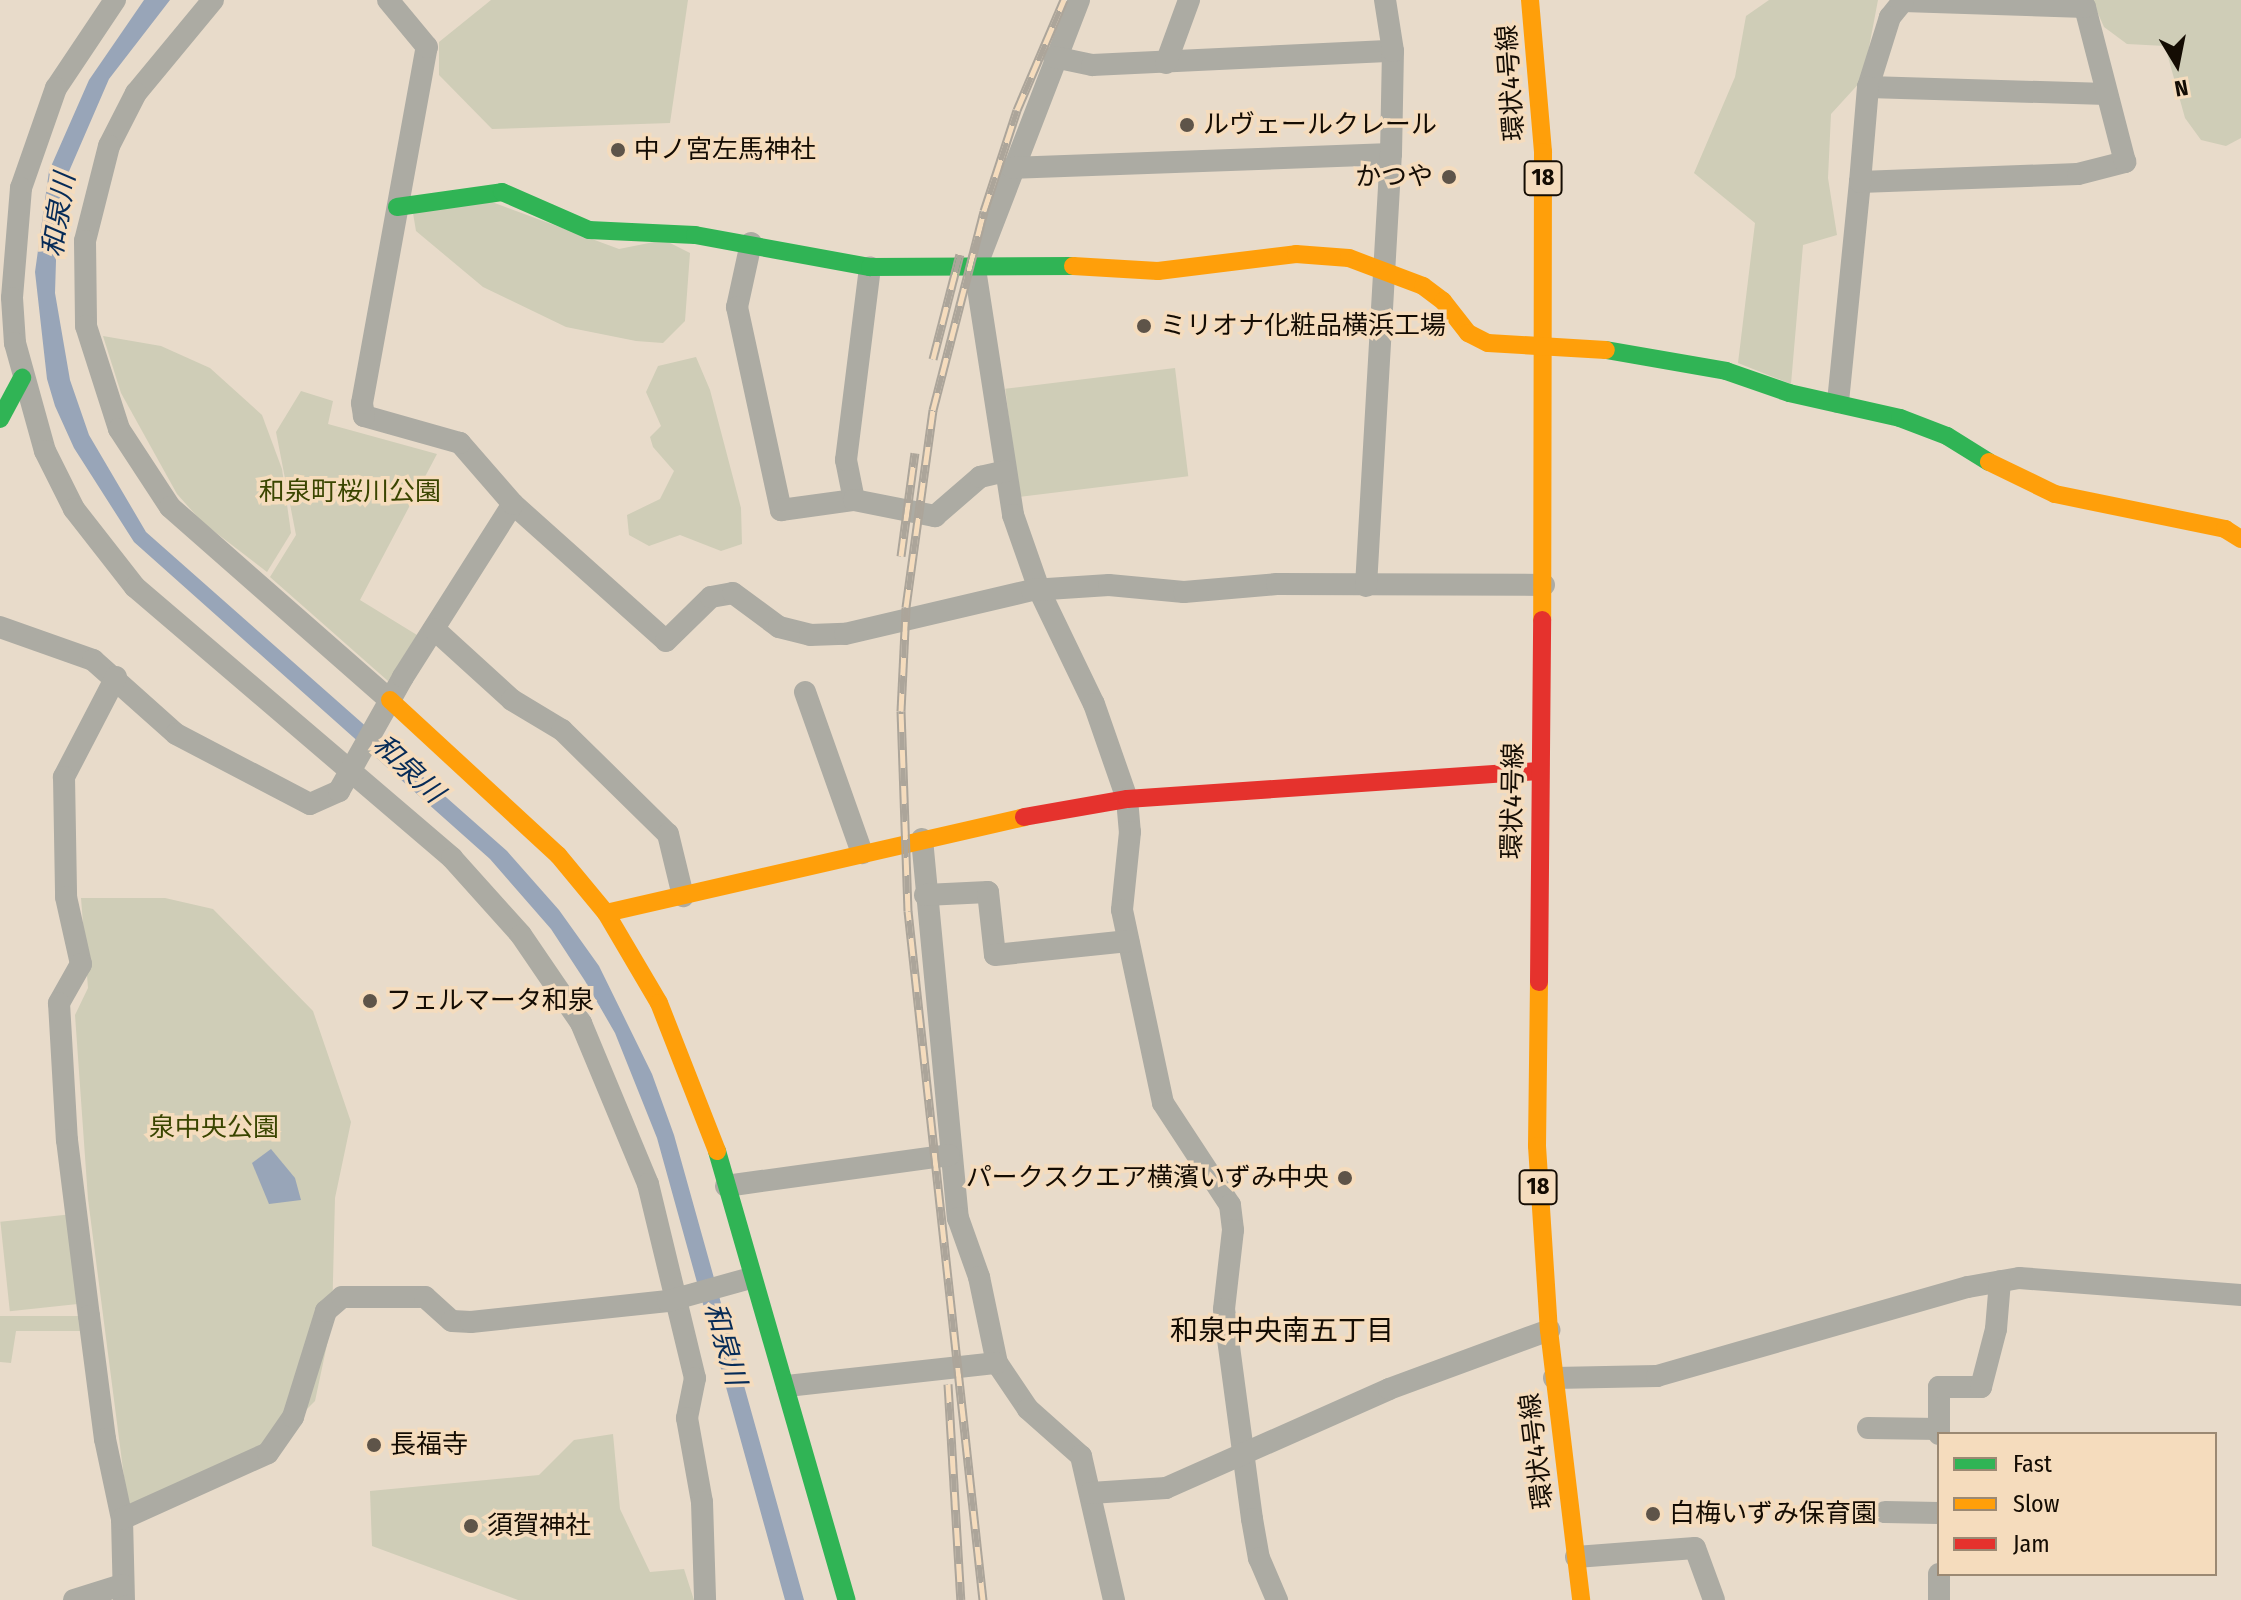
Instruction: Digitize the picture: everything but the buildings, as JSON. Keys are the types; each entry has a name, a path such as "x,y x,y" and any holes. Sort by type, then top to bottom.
{"street":[{"path":"115,0 56,88 21,188 12,298 22,378 45,451 101,547 135,587 354,767 452,858 521,935 581,1023 636,1150 680,1297 695,1378 687,1418 702,1502 705,1600"},
{"path":"213,0 136,93 109,146 85,241 86,326 119,429 170,507 386,708 533,830 606,913 686,1062 726,1186 743,1280 787,1386 847,1600"},
{"path":"388,0 427,47 362,403 364,416 460,443 513,504 666,641 711,597 733,593 779,627 810,635 845,634 1040,592 1109,585 1184,592 1261,584 1544,585"},
{"path":"1079,0 1054,57 975,269 1013,515 1040,592 1094,704 1127,799 1122,910 1163,1103 1230,1205 1233,1230 1224,1309 1259,1558 1277,1600"},
{"path":"1166,63 1189,0"},
{"path":"1366,586 1387,268 1391,154 1393,51 1385,0"},
{"name":"環状4号線","path":"1530,0 1543,152 1545,348 1537,1146 1549,1330 1581,1600"},
{"path":"1838,402 1868,87 1890,17 1903,1 2085,7 2125,162 2078,174 1860,182"},
{"path":"1054,57 1092,65 1393,51"},
{"path":"1868,87 2107,94"},
{"path":"1012,168 1391,154"},
{"path":"397,207 502,192 589,230 751,243 870,267 975,269 1040,264 1158,271 1296,254 1349,258 1387,268 1435,294 1476,339 1667,359 1838,402 1947,436 2020,481 2055,494 2225,529 2241,539"},
{"path":"751,243 737,307 781,510 854,500 935,516 980,477 1005,471"},
{"path":"854,500 846,460 870,267"},
{"path":"0,419 22,378"},
{"path":"0,627 67,647 116,677 176,734 310,804 330,799 354,767 386,708 513,504"},
{"path":"434,629 512,700 562,730 668,834 683,896"},
{"path":"74,1600 123,1592 122,1519 105,1439 67,1140 59,1003 81,964 66,897 64,777 116,677"},
{"path":"805,692 862,853"},
{"path":"606,913 922,839 1127,799 1539,771"},
{"path":"922,839 949,1155 958,1218 979,1277 997,1363 1028,1409 1081,1456 1114,1600"},
{"path":"925,895 988,892 995,955 1128,941"},
{"path":"726,1186 949,1155"},
{"path":"1554,1378 1657,1376 2019,1278 2241,1295"},
{"path":"122,1519 268,1453 293,1417 326,1311 342,1297 425,1297 452,1321 461,1322 680,1297 743,1280"},
{"path":"1868,1428 1939,1431 1939,1387 1981,1387 1996,1329 2000,1281"},
{"path":"1091,1493 1166,1488 1389,1389 1549,1330"},
{"path":"787,1386 997,1363"},
{"path":"1885,1512 1937,1513"},
{"path":"1576,1557 1695,1548 1714,1600"},
{"path":"1939,1576 1939,1599"}],"green space":[{"path":"491,0 688,0 670,123 492,129 439,75 439,42"},
{"path":"1769,0 1878,0 1863,79 1831,114 1828,178 1837,235 1803,245 1791,384 1738,363 1755,223 1694,173 1735,77 1746,16"},
{"path":"2092,0 2241,0 2241,138 2226,146 2201,140 2185,118 2165,46 2127,44 2104,27"},
{"path":"484,199 619,249 664,240 690,253 685,321 663,343 636,341 566,327 483,287 416,231 413,213"},
{"path":"103,336 161,346 210,368 262,415 282,469 291,533 267,572 202,522 177,494 121,393"},
{"path":"696,357 710,390 741,508 742,544 721,551 680,535 649,546 629,535 627,515 660,499 674,471 653,447 650,437 661,426 646,392 658,366"},
{"path":"1175,368 1188,476 1019,497 1005,389"},
{"name":"和泉町桜川公園","path":"301,391 333,401 328,424 437,454 360,600 417,635 388,681 270,577 296,535 276,432"},
{"name":"泉中央公園","path":"81,898 165,898 213,909 313,1011 351,1122 335,1198 332,1321 315,1401 270,1446 128,1508 88,1199 75,1015 88,988"},
{"path":"73,1214 82,1304 10,1311 0,1222"},
{"path":"0,1316 80,1316 82,1331 16,1331 11,1363 0,1362"},
{"path":"613,1434 620,1509 650,1572 684,1569 694,1600 518,1600 372,1546 370,1491 539,1475 574,1440"}],"water":[{"name":"和泉川","path":"144,0 170,0 109,79 67,176 57,229 55,293 70,380 89,435 146,532 507,851 559,910 599,966 652,1074 674,1135 804,1600 785,1600 657,1138 615,1033 585,981 551,929 490,859 134,542 74,448 55,406 47,379 35,272 49,171 89,80"},
{"path":"271,1149 295,1178 301,1200 269,1204 252,1163"}],"railway":[{"path":"983,1600 908,911 901,711 906,607 933,410 984,211 1017,110 1064,0"},
{"path":"933,359 960,254"},
{"path":"901,556 915,453"},
{"path":"948,1384 961,1600"}],"traffic: fast":[{"path":"397,207 502,192 589,230 695,235 870,267 1073,266"},
{"path":"1606,350 1726,371 1789,393 1900,418 1947,436 1989,462"},
{"path":"0,419 22,378"},
{"path":"717,1151 847,1600"}],"traffic: slow":[{"path":"1530,0 1543,152 1542,620"},
{"path":"1073,266 1158,271 1296,254 1349,258 1423,286 1443,301 1468,333 1488,343 1606,350"},
{"path":"1989,462 2055,494 2225,529 2241,539"},
{"path":"390,700 558,855 606,913 659,1003 717,1151"},
{"path":"606,913 1024,817"},
{"path":"1539,982 1537,1146 1549,1330 1581,1600"}],"traffic: jam":[{"path":"1539,982 1542,620"},
{"path":"1024,817 1127,799 1539,771"}],"place":[{"name":"ルヴェールクレール","path":"1187,125"},
{"name":"中ノ宮左馬神社","path":"618,150"},
{"name":"かつや","path":"1449,177"},
{"name":"ミリオナ化粧品横浜工場","path":"1144,326"},
{"name":"フェルマータ和泉","path":"370,1001"},
{"name":"パークスクエア横濱いずみ中央","path":"1345,1178"},
{"name":"長福寺","path":"374,1445"},
{"name":"白梅いずみ保育園","path":"1653,1514"},
{"name":"須賀神社","path":"471,1526"}],"district":[{"name":"和泉中央南五丁目","path":"1282,1331"}]}
